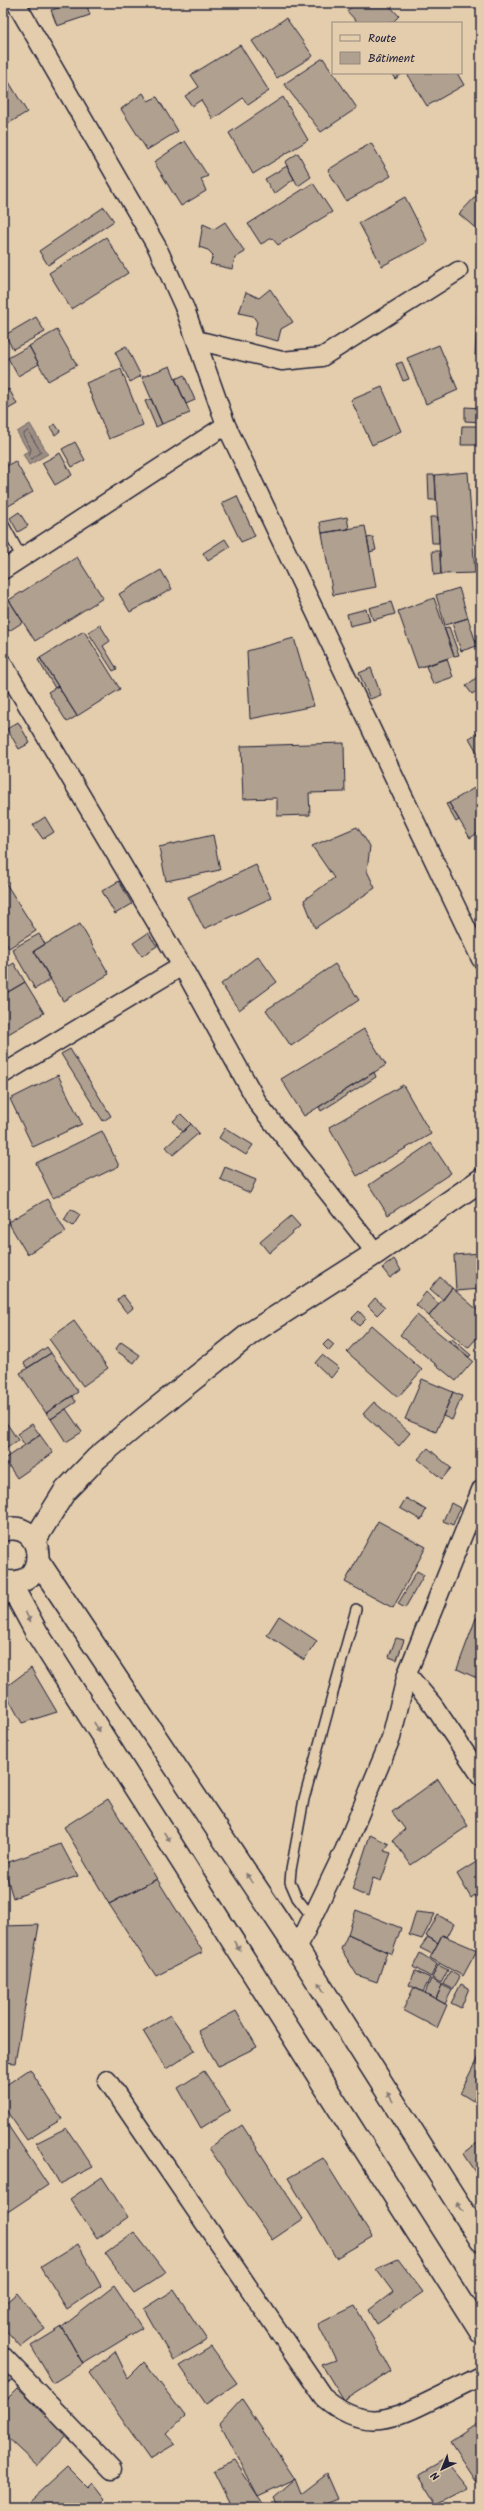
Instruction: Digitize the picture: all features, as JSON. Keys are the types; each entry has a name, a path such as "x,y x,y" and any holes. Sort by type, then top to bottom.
{"street":[{"path":"16,3 157,247 196,340 226,425 481,959"},
{"path":"196,340 282,361 322,356 458,271"},
{"path":"3,570 226,425"},
{"path":"3,664 182,966 260,1105 376,1253"},
{"path":"3,1074 182,966"},
{"path":"6,1582 20,1582 28,1577 36,1551 65,1491 98,1458 146,1417 251,1333 376,1253 481,1180"},
{"path":"297,1950 344,1851 391,1738 407,1674 481,1490"},
{"path":"3,1530 18,1529 27,1534 36,1551 297,1950 481,2240"},
{"path":"6,1582 481,2332"},
{"path":"407,1674 433,1705 481,1776"},
{"path":"107,2080 324,2398 339,2411 359,2418 372,2420 399,2416 481,2376"},
{"path":"3,2356 112,2470"}],"lane":[{"path":"3,523 22,558"},
{"path":"312,1917 295,1893 290,1882 291,1870 304,1799 356,1609"}],"water":[{"path":"30,424 48,454 29,465 23,454 28,451 17,432"}],"building":[{"path":"75,3 86,3 90,15 57,26 51,10"},
{"path":"356,3 387,3 399,16 393,22 357,22 347,11"},
{"path":"286,18 313,56 277,78 252,41"},
{"path":"240,45 269,91 248,105 243,98 213,119 201,100 192,106 185,96 199,87 191,75"},
{"path":"323,58 332,71 332,74 334,74 357,108 321,132 284,84"},
{"path":"3,73 9,82 3,85"},
{"path":"392,74 402,74 395,79"},
{"path":"458,74 464,85 427,106 408,75"},
{"path":"9,82 27,112 3,127 3,85"},
{"path":"143,93 148,101 157,97 178,131 147,150 121,109"},
{"path":"283,97 308,140 253,174 229,133"},
{"path":"185,141 208,176 201,179 206,191 181,206 154,162"},
{"path":"371,143 391,176 346,201 328,170"},
{"path":"298,153 311,177 298,186 285,162"},
{"path":"287,166 294,179 274,194 265,179"},
{"path":"313,183 332,212 278,245 272,238 261,244 248,224"},
{"path":"477,195 481,199 481,233 459,214"},
{"path":"405,197 428,242 382,266 359,223"},
{"path":"104,207 114,221 48,265 39,251"},
{"path":"225,222 245,252 235,258 232,269 210,264 213,255 208,250 199,247 203,224 214,229"},
{"path":"106,237 128,273 71,309 49,273"},
{"path":"270,289 293,322 281,329 278,341 254,335 257,322 253,316 239,313 246,292 259,298"},
{"path":"478,292 481,292 481,356 475,355"},
{"path":"36,317 45,332 13,349 5,335"},
{"path":"57,330 77,365 48,381 29,346"},
{"path":"439,345 458,390 426,404 407,358"},
{"path":"29,346 39,364 18,376 8,358"},
{"path":"126,346 141,376 130,382 115,352"},
{"path":"402,362 409,379 403,381 396,364"},
{"path":"170,366 190,413 162,424 142,377"},
{"path":"121,369 143,425 109,439 86,383"},
{"path":"184,375 195,400 186,404 175,379"},
{"path":"382,387 401,431 372,445 351,400"},
{"path":"9,389 17,404 3,412 3,392"},
{"path":"151,399 162,424 156,427 145,401"},
{"path":"465,407 481,408 481,422 465,421"},
{"path":"55,424 60,431 55,435 50,427"},
{"path":"462,426 481,426 481,445 461,445"},
{"path":"75,442 85,460 72,467 62,449"},
{"path":"60,453 72,475 55,485 42,463"},
{"path":"15,461 33,492 3,509 3,468"},
{"path":"468,472 475,573 441,574 435,475"},
{"path":"428,475 435,475 436,500 429,500"},
{"path":"237,496 255,536 241,542 222,503"},
{"path":"19,512 28,526 18,532 10,518"},
{"path":"347,517 349,529 322,533 320,522"},
{"path":"430,517 438,517 439,543 432,543"},
{"path":"365,526 376,587 333,595 322,533"},
{"path":"373,537 376,550 370,552 367,538"},
{"path":"225,539 230,547 208,561 203,553"},
{"path":"432,551 440,551 441,574 434,575"},
{"path":"77,557 103,598 35,641 9,600"},
{"path":"161,570 172,589 130,612 119,594"},
{"path":"459,588 468,618 445,625 436,595"},
{"path":"434,598 454,656 418,668 398,611"},
{"path":"9,600 23,622 9,631 3,622 3,604"},
{"path":"391,602 395,614 373,620 369,608"},
{"path":"366,609 370,621 350,626 347,614"},
{"path":"468,618 477,646 461,651 452,623"},
{"path":"100,625 110,641 103,646 117,669 113,671 88,632"},
{"path":"449,627 459,655 454,656 444,628"},
{"path":"84,631 120,689 77,716 40,658"},
{"path":"294,638 314,706 250,719 247,651"},
{"path":"40,658 58,686 55,688 38,660"},
{"path":"447,659 453,677 433,684 426,666"},
{"path":"371,668 381,695 370,699 359,673"},
{"path":"481,674 481,688 472,694 466,686"},
{"path":"58,686 77,716 67,722 48,692"},
{"path":"18,722 30,743 19,749 7,729"},
{"path":"481,731 481,759 469,738"},
{"path":"344,743 345,792 309,793 310,815 277,816 277,798 243,799 241,746"},
{"path":"481,784 481,831 470,838 449,803"},
{"path":"449,803 459,820 456,822 446,804"},
{"path":"45,817 54,832 43,839 33,825"},
{"path":"357,827 370,846 367,871 375,888 315,928 304,900 334,878 312,846"},
{"path":"213,835 220,870 166,881 159,847"},
{"path":"256,865 271,898 204,929 188,897"},
{"path":"119,881 132,904 115,914 102,891"},
{"path":"5,882 36,931 9,948 3,939 3,883"},
{"path":"80,924 109,974 63,1001 34,951"},
{"path":"148,933 157,946 142,956 133,943"},
{"path":"39,934 45,944 34,951 51,979 35,989 12,949"},
{"path":"258,956 277,982 239,1010 221,984"},
{"path":"14,963 25,982 3,995 3,970"},
{"path":"335,964 359,1000 291,1046 266,1010"},
{"path":"25,982 44,1013 3,1037 3,995"},
{"path":"364,1029 386,1065 304,1116 281,1079"},
{"path":"70,1049 111,1116 103,1121 61,1054"},
{"path":"374,1072 376,1077 321,1111 319,1107"},
{"path":"58,1075 82,1124 33,1147 10,1099"},
{"path":"403,1085 431,1134 357,1176 329,1127"},
{"path":"181,1114 191,1124 183,1132 173,1121"},
{"path":"191,1124 199,1133 173,1155 166,1147"},
{"path":"225,1128 253,1145 246,1155 219,1138"},
{"path":"102,1131 119,1166 53,1198 36,1163"},
{"path":"431,1143 451,1173 388,1215 369,1185"},
{"path":"225,1167 256,1180 250,1193 220,1179"},
{"path":"47,1199 66,1232 27,1254 8,1222"},
{"path":"71,1209 80,1215 73,1226 64,1220"},
{"path":"291,1216 300,1226 269,1253 260,1242"},
{"path":"481,1253 481,1289 456,1291 454,1255"},
{"path":"394,1259 401,1270 390,1278 382,1268"},
{"path":"440,1277 452,1288 443,1300 430,1289"},
{"path":"452,1288 481,1313 481,1333 468,1348 429,1316"},
{"path":"426,1292 439,1304 429,1316 416,1305"},
{"path":"123,1295 133,1308 127,1313 117,1300"},
{"path":"375,1298 385,1307 377,1315 368,1306"},
{"path":"359,1311 366,1319 359,1326 352,1318"},
{"path":"417,1315 473,1361 456,1381 400,1335"},
{"path":"74,1321 108,1368 83,1386 49,1339"},
{"path":"371,1325 422,1370 398,1397 347,1352"},
{"path":"451,1338 471,1355 469,1357 449,1341"},
{"path":"328,1340 334,1345 329,1351 323,1345"},
{"path":"121,1342 140,1355 134,1363 115,1350"},
{"path":"47,1347 51,1353 27,1368 24,1363"},
{"path":"51,1353 78,1392 46,1413 20,1373"},
{"path":"322,1355 339,1368 331,1378 315,1363"},
{"path":"422,1379 453,1392 436,1432 405,1419"},
{"path":"453,1392 462,1396 452,1420 443,1416"},
{"path":"72,1396 76,1402 51,1419 46,1413"},
{"path":"374,1402 410,1433 399,1446 363,1414"},
{"path":"66,1409 82,1432 66,1442 51,1419"},
{"path":"5,1421 18,1440 3,1451 3,1422"},
{"path":"32,1424 40,1435 25,1445 17,1434"},
{"path":"40,1435 53,1453 17,1478 4,1459"},
{"path":"428,1448 451,1468 442,1479 418,1459"},
{"path":"406,1498 426,1510 421,1520 400,1508"},
{"path":"451,1503 460,1508 453,1525 443,1521"},
{"path":"378,1521 426,1547 393,1608 345,1582"},
{"path":"417,1571 424,1575 405,1608 398,1604"},
{"path":"279,1616 317,1641 304,1660 267,1635"},
{"path":"476,1618 481,1620 481,1680 457,1669"},
{"path":"396,1638 404,1640 397,1660 389,1657"},
{"path":"31,1668 57,1712 22,1723 3,1689"},
{"path":"438,1779 468,1826 411,1865 393,1840 405,1829 392,1812"},
{"path":"108,1799 157,1879 109,1904 64,1827"},
{"path":"370,1835 389,1844 384,1851 391,1853 381,1881 373,1878 368,1897 352,1890"},
{"path":"61,1844 78,1876 13,1898 3,1864"},
{"path":"481,1859 481,1905 475,1895 471,1898 457,1874"},
{"path":"157,1879 203,1952 156,1976 109,1904"},
{"path":"356,1910 401,1928 392,1954 348,1934"},
{"path":"416,1912 435,1914 422,1939 409,1935"},
{"path":"438,1915 454,1924 447,1937 442,1935 438,1943 426,1936"},
{"path":"39,1925 15,2063 3,2062 3,1926"},
{"path":"348,1934 387,1952 377,1982 357,1975 341,1949"},
{"path":"442,1935 477,1950 463,1976 430,1958"},
{"path":"428,1937 438,1943 432,1954 420,1948"},
{"path":"420,1953 437,1964 431,1977 413,1967"},
{"path":"438,1965 448,1970 441,1983 432,1978"},
{"path":"415,1971 430,1978 423,1992 409,1985"},
{"path":"450,1971 460,1977 453,1989 443,1984"},
{"path":"431,1979 442,1985 436,1999 425,1993"},
{"path":"461,1984 469,1988 461,2008 451,2003"},
{"path":"442,1985 452,1990 445,2004 436,1999"},
{"path":"414,1987 447,2005 437,2028 403,2010"},
{"path":"236,2011 257,2047 218,2066 198,2031"},
{"path":"170,2015 195,2050 166,2069 143,2031"},
{"path":"481,2051 481,2086 473,2101 460,2093"},
{"path":"30,2069 62,2119 27,2140 3,2106 3,2087"},
{"path":"204,2071 230,2110 201,2128 178,2088"},
{"path":"3,2118 48,2185 3,2215"},
{"path":"242,2125 303,2219 272,2240 209,2148"},
{"path":"66,2128 93,2167 60,2184 36,2143"},
{"path":"481,2140 481,2181 463,2154"},
{"path":"323,2158 372,2237 336,2258 288,2178"},
{"path":"102,2177 128,2217 97,2239 70,2199"},
{"path":"134,2232 166,2273 134,2293 105,2253"},
{"path":"78,2244 101,2286 67,2309 41,2267"},
{"path":"398,2259 423,2292 377,2324 369,2310 393,2292 376,2269"},
{"path":"114,2286 142,2328 83,2364 62,2327"},
{"path":"174,2290 207,2340 173,2360 144,2309"},
{"path":"17,2293 45,2329 21,2347 3,2327 3,2305"},
{"path":"355,2306 391,2371 344,2401 322,2365 336,2360 318,2324"},
{"path":"62,2327 83,2364 53,2383 31,2346"},
{"path":"211,2347 237,2383 206,2404 180,2366"},
{"path":"115,2351 128,2378 144,2362 185,2416 166,2434 175,2444 150,2459 89,2373"},
{"path":"3,2365 13,2379 3,2387"},
{"path":"18,2388 68,2433 37,2466 3,2434 3,2403"},
{"path":"242,2399 295,2479 258,2496 220,2423"},
{"path":"481,2421 481,2489 450,2442"},
{"path":"445,2460 468,2488 437,2504 419,2475"},
{"path":"235,2461 265,2506 260,2508 232,2508 213,2470"},
{"path":"67,2467 87,2487 92,2482 105,2499 96,2508 22,2508"},
{"path":"327,2474 338,2499 316,2508 280,2508 274,2497 295,2479 301,2494"}]}
